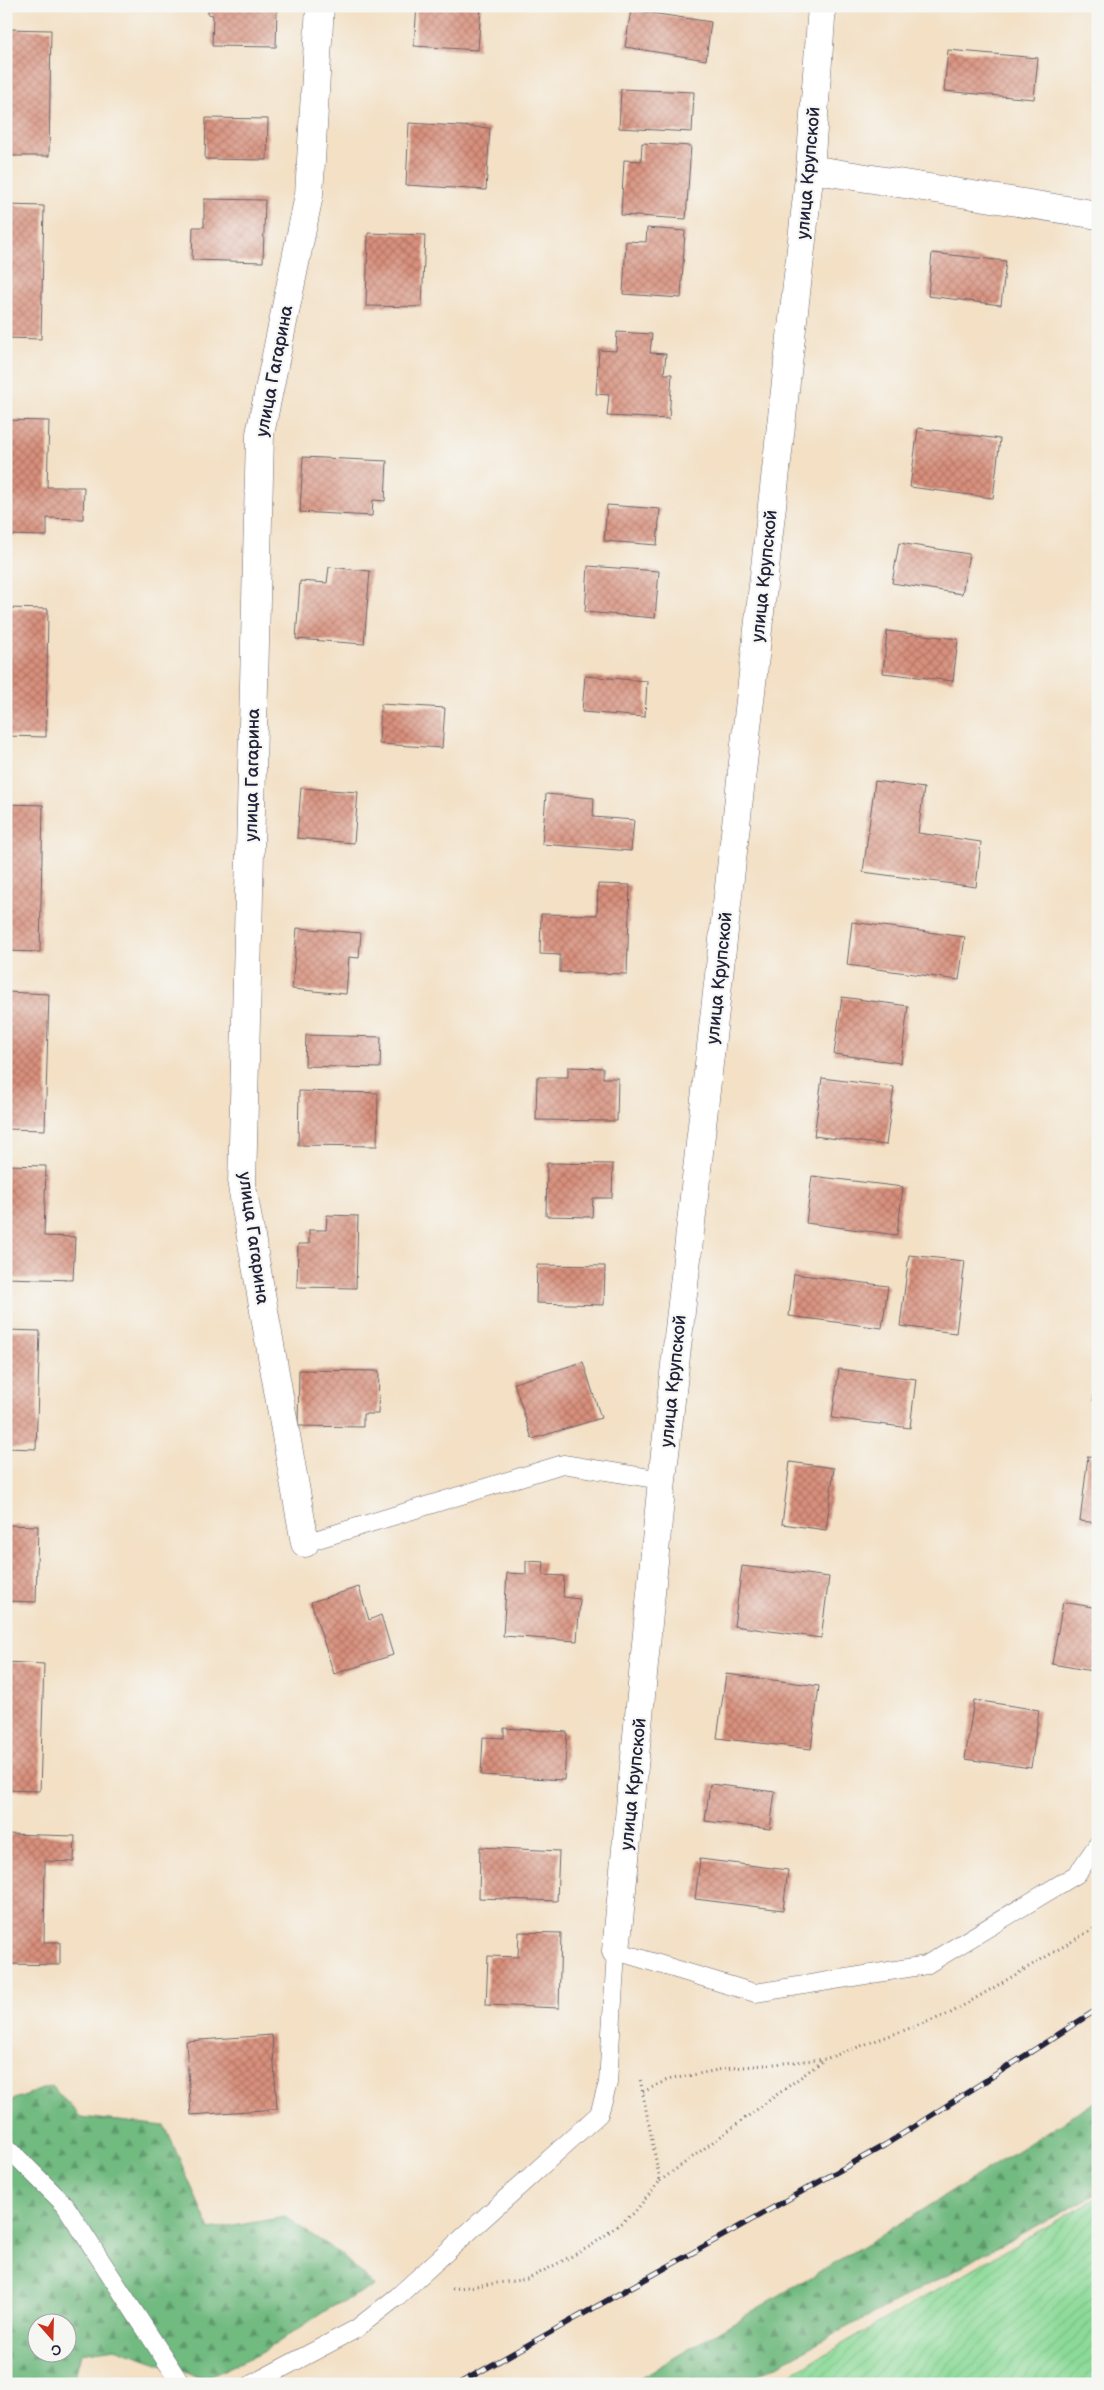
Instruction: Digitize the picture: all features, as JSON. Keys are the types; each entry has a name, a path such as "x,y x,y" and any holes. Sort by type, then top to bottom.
{"street":[{"name":"улица Гагарина","path":"305,1543 242,1186 260,434 309,195 320,6"},
{"name":"улица Крупской","path":"616,1951 662,1480 810,169 822,6"},
{"path":"810,169 1098,215"}],"lane":[{"path":"305,1543 564,1464 662,1480"},
{"path":"252,2384 356,2329 398,2296 600,2114 608,2083 616,1951 756,1993 926,1965 1077,1874 1098,1844"},
{"path":"6,2146 65,2205 181,2384"}],"path":[{"path":"643,2092 667,2080 723,2069 825,2059 949,2014 1098,1926"},
{"path":"398,2296 528,2278 591,2246 634,2213 660,2181 825,2059"},
{"path":"639,2074 660,2181"}],"green space":[{"path":"51,2086 81,2117 165,2126 210,2230 285,2217 339,2253 374,2286 328,2309 265,2351 204,2379 115,2348 81,2353 73,2384 6,2384 6,2102"},
{"path":"1098,2100 1098,2193 742,2384 637,2384 635,2381 918,2213"},
{"path":"1098,2197 1098,2384 773,2384"}],"building":[{"path":"208,6 277,6 276,47 212,46 213,15 208,14"},
{"path":"417,6 481,6 478,50 414,46"},
{"path":"631,10 711,22 706,60 625,47"},
{"path":"6,29 51,30 49,156 6,156"},
{"path":"948,50 1038,58 1034,99 944,91"},
{"path":"621,89 694,92 692,132 619,128"},
{"path":"206,118 268,119 267,160 205,159"},
{"path":"409,123 490,128 486,190 406,185"},
{"path":"642,143 691,146 686,219 621,215 624,160 641,161"},
{"path":"204,199 265,200 263,262 192,260 193,227 204,227"},
{"path":"6,205 44,206 41,339 6,338"},
{"path":"647,228 685,231 681,298 623,294 626,241 646,242"},
{"path":"368,233 425,235 422,307 366,306"},
{"path":"932,253 1006,261 1001,305 928,296"},
{"path":"617,332 652,334 650,353 666,354 664,374 672,374 669,419 607,416 609,395 596,394 599,350 616,351"},
{"path":"6,420 49,421 47,487 84,487 83,519 47,518 47,536 6,535"},
{"path":"918,428 1000,439 993,498 910,487"},
{"path":"303,457 387,461 385,501 373,500 372,516 300,512"},
{"path":"607,505 660,509 657,545 604,541"},
{"path":"899,543 969,554 962,594 892,583"},
{"path":"588,566 659,571 655,618 585,612"},
{"path":"329,567 370,571 364,644 296,639 300,581 327,583"},
{"path":"6,608 48,609 46,737 6,736"},
{"path":"887,631 958,639 953,681 883,673"},
{"path":"585,676 647,681 645,717 582,712"},
{"path":"381,704 445,708 442,748 379,744"},
{"path":"875,781 924,788 918,833 981,842 976,887 863,872"},
{"path":"301,788 358,792 354,843 297,838"},
{"path":"546,794 594,798 593,817 634,820 631,851 542,844"},
{"path":"6,804 43,805 40,952 6,951"},
{"path":"598,884 630,885 627,974 560,972 560,955 540,954 541,914 597,915"},
{"path":"852,922 965,937 959,980 847,965"},
{"path":"297,928 361,933 359,958 349,957 346,994 292,989"},
{"path":"6,992 49,994 45,1130 6,1129"},
{"path":"842,997 908,1006 901,1063 834,1054"},
{"path":"306,1035 381,1037 380,1068 305,1066"},
{"path":"568,1067 603,1068 603,1078 618,1078 617,1121 536,1120 537,1077 568,1077"},
{"path":"822,1078 894,1087 886,1145 814,1136"},
{"path":"299,1091 378,1093 377,1146 298,1145"},
{"path":"547,1163 613,1164 612,1198 593,1198 592,1217 546,1216"},
{"path":"6,1165 46,1166 44,1236 75,1237 73,1280 6,1278"},
{"path":"812,1176 903,1187 897,1235 806,1223"},
{"path":"327,1215 358,1216 356,1288 297,1287 298,1244 309,1244 309,1230 326,1230"},
{"path":"909,1255 965,1261 956,1333 900,1326"},
{"path":"537,1265 605,1266 604,1305 536,1303"},
{"path":"794,1274 888,1286 882,1328 789,1316"},
{"path":"6,1330 40,1331 36,1449 6,1448"},
{"path":"583,1362 601,1418 532,1439 514,1383"},
{"path":"839,1369 916,1379 910,1428 832,1418"},
{"path":"299,1370 379,1371 378,1414 363,1414 363,1427 298,1426"},
{"path":"1097,1376 1098,1401 1093,1401"},
{"path":"1088,1456 1098,1457 1098,1523 1080,1521"},
{"path":"790,1462 834,1468 826,1530 782,1524"},
{"path":"6,1525 38,1526 36,1602 6,1601"},
{"path":"526,1561 544,1562 543,1575 564,1576 563,1597 580,1599 577,1641 503,1636 507,1573 526,1574"},
{"path":"742,1566 829,1577 821,1638 734,1626"},
{"path":"359,1587 369,1620 381,1615 393,1655 334,1674 311,1602"},
{"path":"1063,1602 1098,1608 1098,1672 1052,1664"},
{"path":"6,1662 44,1664 40,1791 6,1790"},
{"path":"726,1674 819,1686 811,1749 717,1738"},
{"path":"974,1700 1039,1710 1031,1768 965,1759"},
{"path":"504,1728 567,1732 564,1780 481,1775 483,1737 504,1738"},
{"path":"710,1784 775,1792 770,1829 705,1821"},
{"path":"6,1834 75,1836 74,1862 45,1861 44,1942 60,1942 60,1965 6,1964"},
{"path":"480,1847 559,1851 557,1901 479,1898"},
{"path":"700,1859 788,1870 783,1910 695,1899"},
{"path":"519,1932 561,1933 559,2008 486,2005 488,1956 518,1957"},
{"path":"272,2035 277,2109 191,2115 186,2041"}],"railway":[{"path":"458,2384 885,2145 1098,2009"}]}
